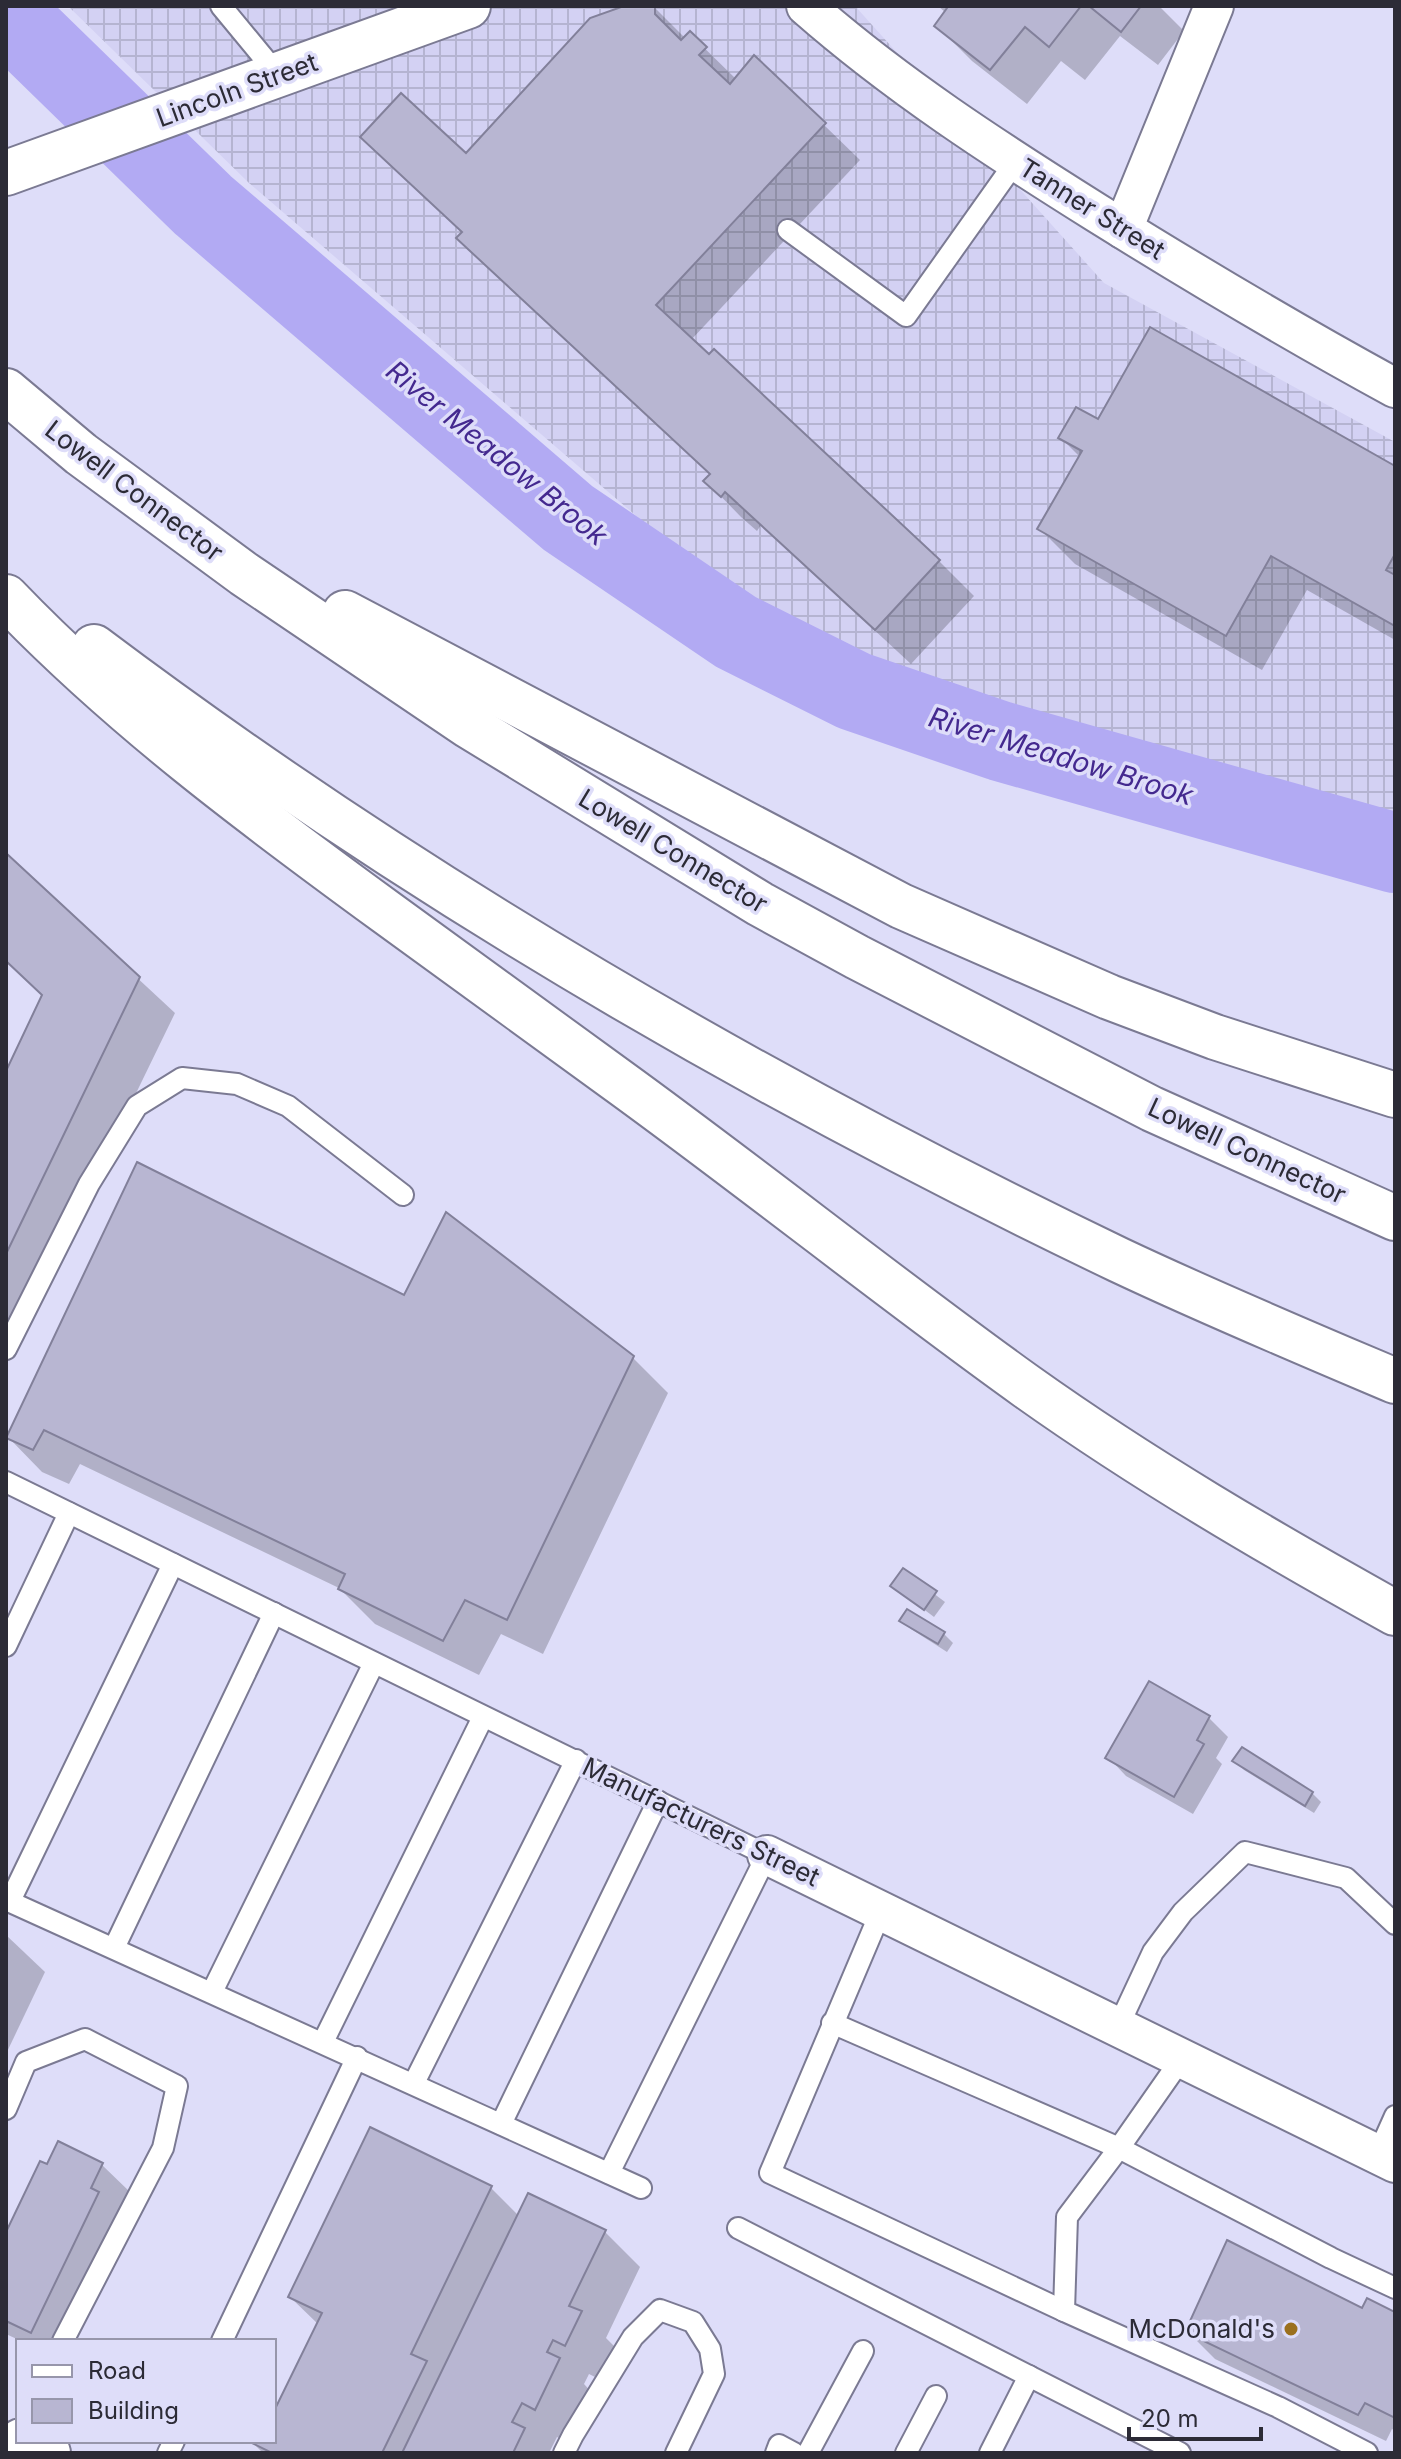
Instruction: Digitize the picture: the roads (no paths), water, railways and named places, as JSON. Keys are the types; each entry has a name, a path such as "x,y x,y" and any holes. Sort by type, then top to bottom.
{"main road":[{"name":"Lincoln Street","path":"6,173 468,6"},
{"name":"Lowell Connector","path":"6,391 81,454 256,583 469,726 760,904 1152,1109 1395,1218"},
{"path":"169,520 901,906 1109,997 1215,1037 1395,1095"},
{"path":"6,580 133,677 346,825 529,944 717,1053 1121,1261 1395,1381"},
{"path":"6,597 45,638 144,727 293,845 617,1080 1027,1386 1113,1445 1213,1507 1395,1613"}],"street":[{"name":"Tanner Street","path":"806,6 886,73 963,128 1123,229 1395,388"},
{"path":"1123,229 1214,6"},
{"name":"Manufacturers Street","path":"767,1855 1386,2158"}],"lane":[{"path":"221,6 278,75"},
{"path":"788,230 906,316 1016,161"},
{"path":"6,1349 89,1184 137,1106 182,1078 237,1084 288,1106 403,1195"},
{"name":"Manufacturers Street","path":"6,1482 767,1855"},
{"path":"6,1646 69,1513"},
{"path":"173,1564 8,1900 641,2188"},
{"path":"114,1948 274,1613"},
{"path":"212,1992 374,1663"},
{"path":"323,2042 483,1717"},
{"path":"414,2083 576,1760"},
{"path":"501,2124 658,1801"},
{"path":"1118,2027 1153,1952 1183,1912 1245,1852 1346,1878 1395,1924"},
{"path":"609,2173 767,1855"},
{"path":"881,1911 770,2173 1278,2407 1367,2453"},
{"path":"832,2023 1119,2148 1395,2288"},
{"path":"6,2109 26,2062 85,2039 177,2086 163,2148 65,2336"},
{"path":"223,2339 357,2057"},
{"path":"1064,2311 1067,2217 1182,2058"},
{"path":"1386,2158 1395,2116"},
{"path":"738,2228 1180,2453"},
{"path":"564,2453 633,2337 660,2310 693,2322 710,2349 714,2374 676,2453"},
{"path":"808,2453 863,2351"},
{"path":"990,2453 1029,2376"},
{"path":"906,2453 936,2396"},
{"path":"776,2453 779,2445 794,2453"}],"waterway":[{"name":"River Meadow Brook","path":"6,13 203,205 568,518 736,632 854,691 1000,741 1395,853"}],"place":[{"name":"McDonald's","path":"1291,2329"}]}
